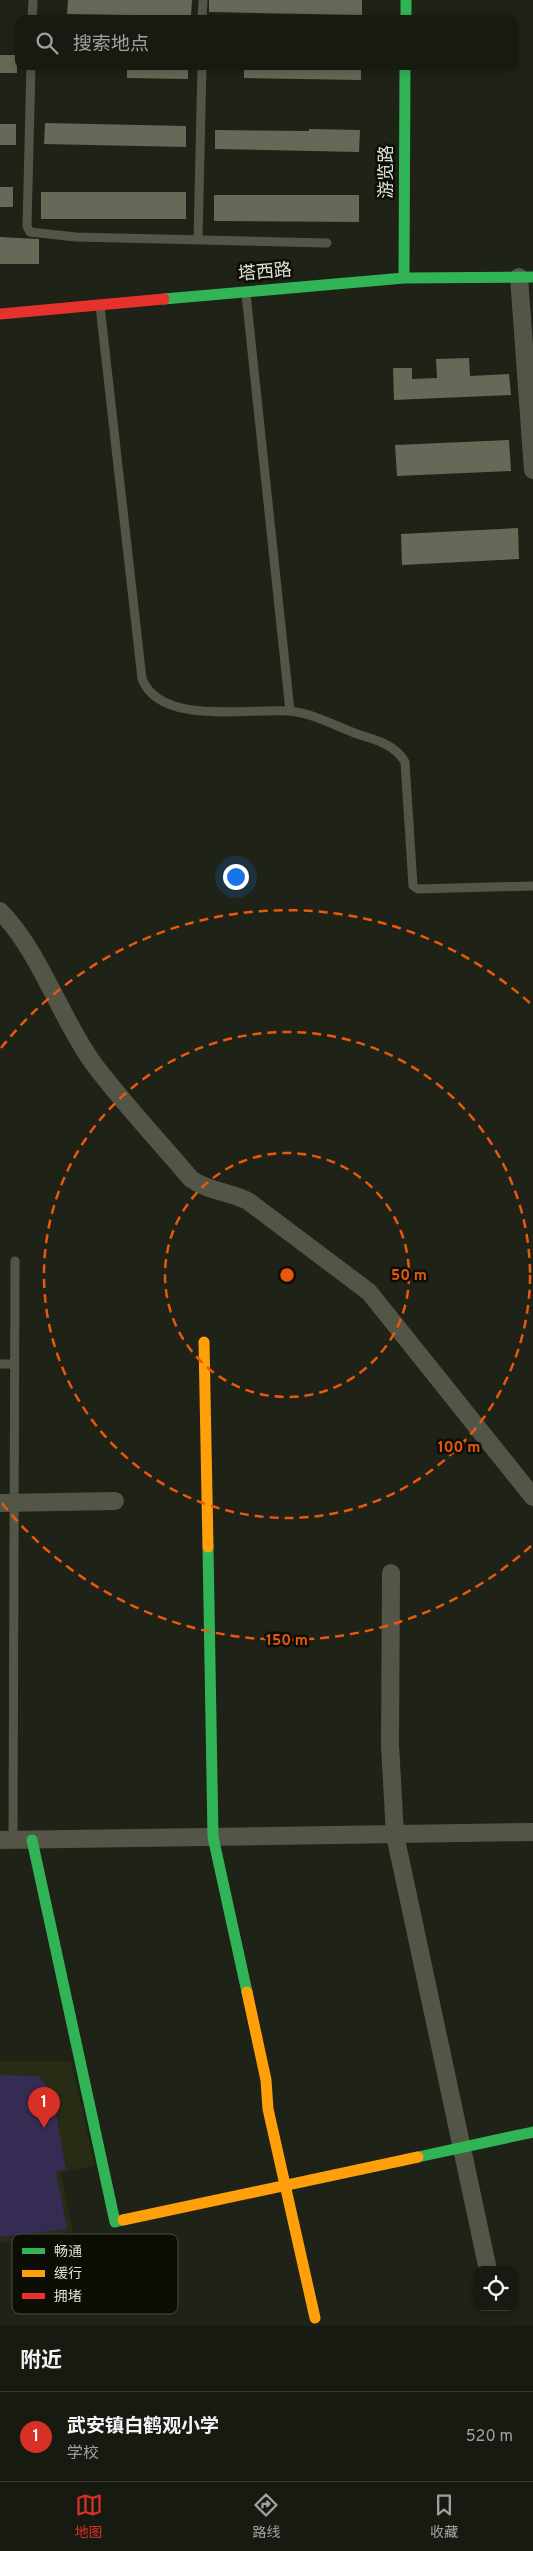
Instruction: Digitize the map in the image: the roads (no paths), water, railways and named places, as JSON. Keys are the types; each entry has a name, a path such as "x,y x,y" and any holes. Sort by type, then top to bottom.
{"street":[{"path":"406,0 406,15"},
{"name":"游览路","path":"404,278 405,70"},
{"path":"526,277 533,470"},
{"name":"塔西路","path":"0,314 404,278 526,277"},
{"path":"0,911 18,931 63,1014 93,1063 191,1179 199,1185 232,1193 248,1201 369,1292 533,1497"},
{"path":"204,1342 213,1837 266,2080 268,2109 315,2318"},
{"path":"7,1503 115,1501"},
{"path":"391,1573 390,1744 394,1834 487,2266"},
{"path":"6,1840 533,1832"},
{"path":"32,1840 115,2222 533,2132"}],"lane":[{"path":"32,15 33,0"},
{"path":"202,15 203,0"},
{"path":"31,70 27,226 30,232 76,236 327,243"},
{"path":"198,240 202,70"},
{"path":"246,292 290,711"},
{"path":"100,306 142,679 146,689 158,700 188,710 290,711 328,722 377,740 402,756 406,767 413,886 418,889 533,886"},
{"path":"6,1840 7,1503 14,1364 15,1261"},
{"path":"0,1364 14,1364"}],"place":[{"name":"武安镇白鹤观小学","path":"44,2128"}]}
